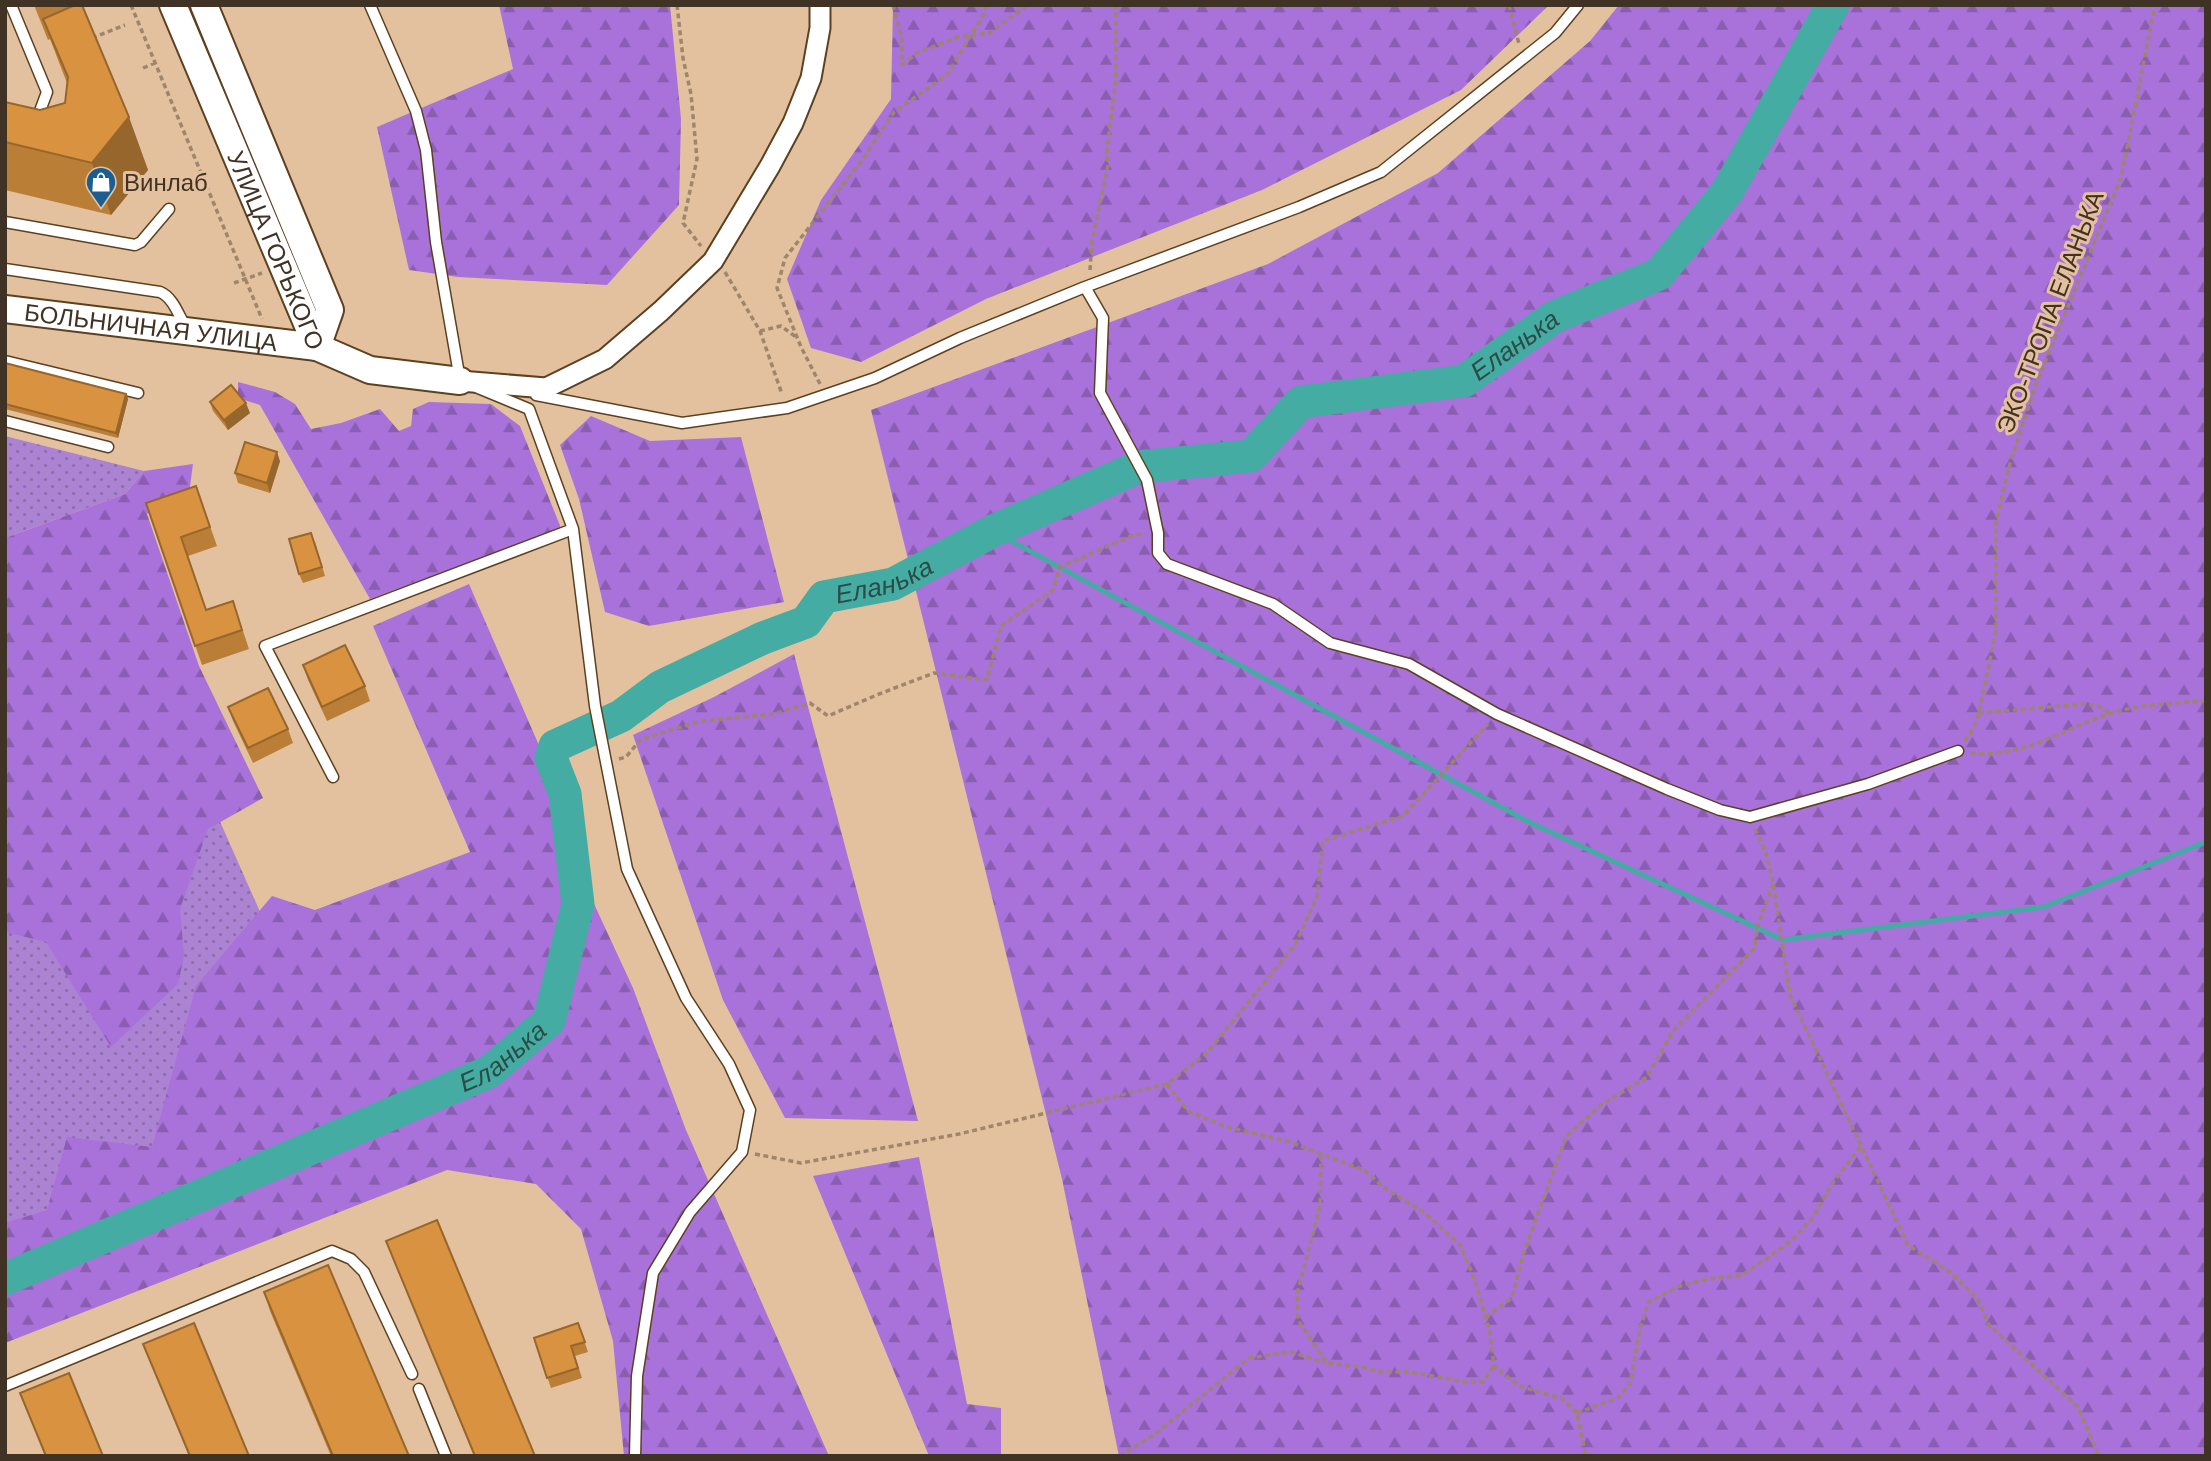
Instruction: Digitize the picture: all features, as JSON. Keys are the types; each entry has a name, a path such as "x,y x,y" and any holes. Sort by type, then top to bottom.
{"main road":[{"name":"УЛИЦА ГОРЬКОГО","path":"173,5 317,348"},
{"name":"УЛИЦА ГОРЬКОГО","path":"204,5 330,310 317,348"},
{"name":"БОЛЬНИЧНАЯ УЛИЦА","path":"5,309 317,348 370,370 460,381"}],"street":[{"path":"460,381 546,388 605,359 713,261 770,166 797,112 811,78 820,28 820,5"}],"lane":[{"path":"11,5 47,92 37,115 27,118"},
{"path":"370,5 416,111 426,150 436,242 460,381"},
{"path":"460,381 682,423 787,408 875,378 960,338 1085,287 1299,208 1381,172 1555,33 1578,5"},
{"path":"5,222 135,245 141,242 169,209"},
{"path":"5,269 166,293 188,331"},
{"path":"1085,287 1103,318 1100,393 1147,480 1158,533 1158,553 1167,564 1273,604 1330,643 1409,664 1497,714 1720,810 1750,817 1868,784 1958,751"},
{"path":"5,361 138,393"},
{"path":"460,381 529,409 573,529 595,706 626,869 686,998 729,1064 750,1110 742,1152 690,1212 653,1273 637,1376 635,1456"},
{"path":"5,421 108,447"},
{"path":"333,777 265,646 573,529"},
{"path":"5,1386 332,1251 351,1259 364,1272 412,1374"},
{"path":"419,1389 446,1456"}],"path":[{"path":"131,5 259,311"},
{"path":"677,5 683,58 691,94 697,159 683,223 713,261 730,277 760,331 787,408"},
{"path":"893,5 902,38 902,65 917,53 958,37 989,33 1028,5"},
{"path":"825,395 797,338 778,288 785,258 863,159 894,112 947,75 973,35 984,14 985,5"},
{"path":"1085,287 1093,232 1108,166 1107,149 1116,80 1116,5"},
{"path":"1509,5 1523,58"},
{"name":"ЭКО-ТРОПА ЕЛАНЬКА","path":"1958,751 1973,730 1979,713 1996,631 1996,523 2009,467 2036,384 2121,178 2155,5"},
{"path":"87,41 125,25"},
{"path":"143,68 155,63"},
{"path":"234,283 272,269"},
{"path":"760,331 781,326 797,338"},
{"path":"607,761 626,757 641,739 701,721 774,714 810,703 828,716 934,673 987,680 1002,626 1053,590 1060,567 1134,535 1158,533"},
{"path":"1958,751 1990,755 2013,751 2110,713 2206,701"},
{"path":"1979,713 2085,704 2098,706 2110,713"},
{"path":"742,1152 801,1163 959,1134 1167,1084 1207,1053 1296,945 1317,897 1323,841 1403,816 1497,714"},
{"path":"1750,817 1766,853 1773,882 1790,995 1908,1245 1950,1272 1977,1298 1989,1325 2078,1407 2099,1456"},
{"path":"1486,1317 1512,1298 1523,1255 1566,1137 1601,1105 1647,1077 1673,1031 1755,948 1757,928 1773,882"},
{"path":"1167,1084 1188,1111 1227,1127 1287,1142 1364,1170 1385,1189 1425,1213 1461,1246 1486,1317 1494,1366 1519,1386 1563,1399 1577,1413 1586,1456"},
{"path":"1577,1413 1618,1398 1630,1384 1640,1329 1649,1302 1680,1286 1742,1275 1791,1241 1812,1219 1832,1184 1861,1146"},
{"path":"1321,1155 1320,1206 1297,1294 1298,1320 1327,1363"},
{"path":"1120,1456 1155,1434 1249,1358 1291,1352 1327,1363 1474,1382 1483,1382 1494,1366"}],"shaded area":[{"path":"5,436 144,471 125,494 5,538"},
{"path":"167,702 280,957 517,1006 5,1233 5,764"}],"green space":[{"path":"499,5 670,5 681,119 679,205 607,285 458,277 409,270 377,127 513,69"},
{"path":"893,5 1549,5 1461,90 1262,190 986,299 861,362 811,348 787,279 821,200 891,99"},
{"path":"1619,5 2206,5 2206,1456 1119,1456 1062,1179 871,410 1268,264 1438,173 1590,41"},
{"path":"238,382 275,392 295,404 311,429 341,423 380,409 399,431 411,426 413,409 429,402 491,404 520,426 561,528 370,599 260,405 238,398"},
{"path":"591,416 650,441 741,437 784,602 649,626 605,612 579,499 560,445"},
{"path":"193,464 189,494 147,514 199,666 263,798 208,829 180,909 184,956 178,984 111,1047 46,942 5,932 5,538 125,494 144,471"},
{"path":"469,584 541,750 564,839 633,988 686,1130 829,1456 624,1456 613,1341 581,1229 536,1184 447,1170 5,1343 5,1223 47,1210 67,1137 152,1147 196,986 272,896 315,910 470,852 373,626"},
{"path":"794,654 918,1121 785,1118 723,1000 633,735 714,697"},
{"path":"919,1157 967,1404 1001,1408 1001,1456 929,1456 813,1176"}],"building":[{"path":"75,5 82,5 129,117 92,163 5,142 5,102 40,110 65,103 68,77 43,19"},
{"path":"5,363 126,394 116,433 5,404"},
{"path":"231,385 246,403 224,420 210,402"},
{"path":"245,442 277,452 267,483 235,473"},
{"path":"196,486 210,527 181,537 206,610 233,601 242,630 195,646 146,503"},
{"path":"311,533 322,567 299,574 289,539"},
{"path":"345,645 365,686 322,707 303,665"},
{"path":"268,688 288,729 248,748 228,707"},
{"path":"437,1220 535,1456 475,1456 386,1241"},
{"path":"328,1265 409,1456 333,1456 264,1292"},
{"path":"194,1323 249,1456 190,1456 143,1344"},
{"path":"578,1323 585,1342 571,1346 578,1368 547,1378 534,1338"},
{"path":"69,1373 103,1456 46,1456 20,1393"}],"waterway":[{"name":"Еланька","path":"5,1279 489,1072 549,1021 578,904 565,794 551,758 555,746 621,716 660,687 763,638 806,622 824,597 893,584 993,531 1139,467 1251,456 1301,402 1464,381 1554,317 1659,274 1727,192 1833,5"},
{"path":"993,531 1529,822 1783,940 2044,907 2206,842"}],"place":[{"name":"Винлаб","path":"101,209"}]}
